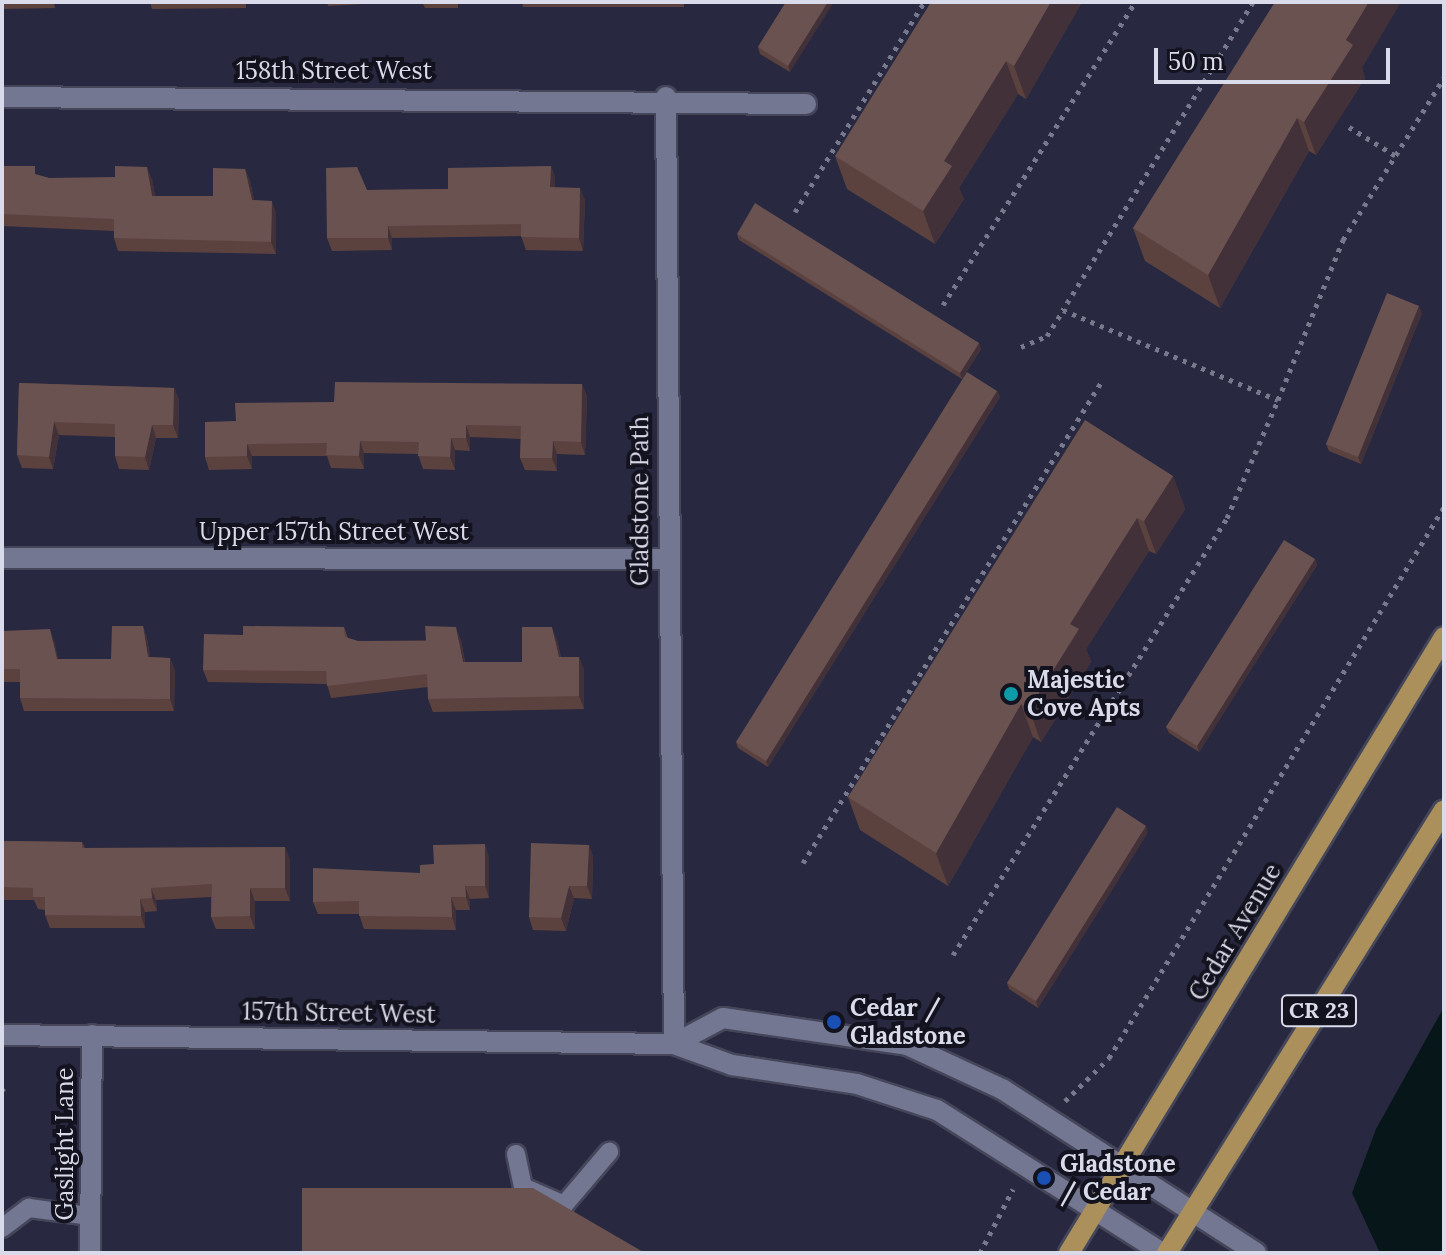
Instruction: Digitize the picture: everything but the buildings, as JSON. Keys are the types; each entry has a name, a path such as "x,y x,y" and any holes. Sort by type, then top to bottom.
{"main road":[{"name":"Cedar Avenue","path":"1069,1253 1444,637"},
{"name":"CR 23","path":"1165,1253 1194,1212 1444,810"}],"street":[{"name":"158th Street West","path":"2,97 666,97"},
{"path":"666,97 806,104"},
{"name":"Gladstone Path","path":"666,97 666,559 674,1044"},
{"name":"Upper 157th Street West","path":"2,558 666,559"},
{"name":"157th Street West","path":"674,1044 723,1018 864,1035 953,1064 1055,1121 1256,1253"},
{"name":"157th Street West","path":"2,1035 674,1044 732,1065 816,1074 902,1097 1028,1163 1165,1253"},
{"name":"Gaslight Lane","path":"90,1253 92,1035"}],"lane":[{"path":"516,1154 523,1187 564,1205 609,1152"},
{"path":"2,1228 29,1208 90,1216"}],"path":[{"path":"795,212 924,2"},
{"path":"943,305 1135,2"},
{"path":"1021,347 1047,336 1253,2"},
{"path":"953,955 1227,518 1343,240 1444,78"},
{"path":"1349,127 1396,156"},
{"path":"1063,310 1278,400"},
{"path":"803,863 1102,381"},
{"path":"1055,1121 1070,1090 1109,1058 1444,507"},
{"path":"980,1253 1028,1163"}],"shaded area":[{"path":"1444,1007 1444,1253 1380,1253 1352,1193 1376,1129"}],"place":[{"name":"Majestic Cove Apts","path":"1011,694"},
{"name":"Cedar / Gladstone","path":"834,1022"},
{"name":"Gladstone / Cedar","path":"1044,1178"}]}
